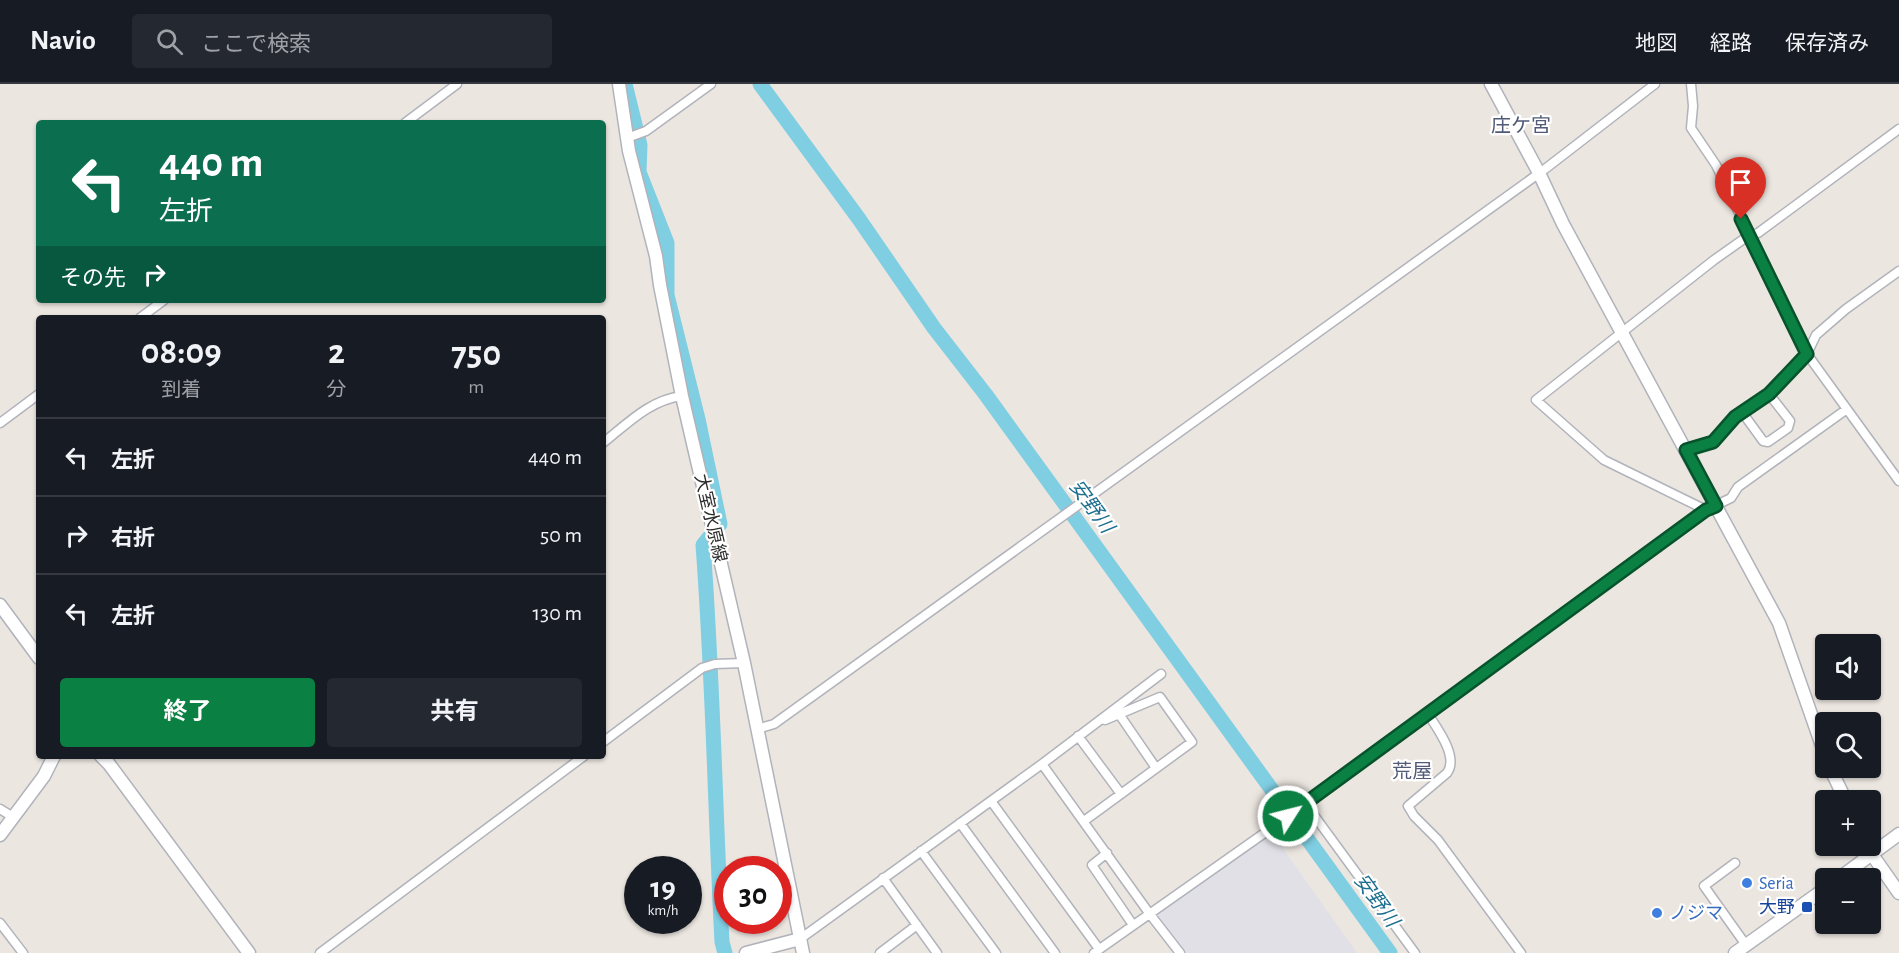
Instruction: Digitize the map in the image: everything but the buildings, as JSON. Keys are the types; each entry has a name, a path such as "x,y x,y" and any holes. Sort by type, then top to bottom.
{"main road":[{"name":"大室水原線","path":"619,84 656,256 682,396 744,663 803,953"},
{"path":"1491,84 1539,172 1563,224 1686,450 1711,508 1779,623 1815,726"},
{"path":"0,605 36,654"},
{"path":"0,835 44,776 52,759"},
{"path":"104,759 249,953"},
{"path":"1881,844 1899,834"},
{"path":"1850,868 1863,856"},
{"path":"1873,856 1899,893"},
{"path":"1734,953 1815,896"},
{"path":"750,952 800,939"}],"street":[{"path":"409,120 458,84"},
{"path":"629,137 641,134 711,84"},
{"path":"757,729 774,724 1083,503 1582,142 1655,84"},
{"path":"1691,84 1693,105 1691,128 1716,165 1807,354 1899,481"},
{"path":"1711,508 1604,460 1536,400 1714,260 1749,236 1758,233 1899,129"},
{"path":"1686,450 1713,442 1728,423 1769,394 1807,354 1816,334 1899,271"},
{"path":"144,315 160,303"},
{"path":"1742,412 1763,441 1768,442 1788,428 1790,421 1769,394"},
{"path":"0,423 36,396"},
{"path":"606,441 648,407 665,398 682,396"},
{"path":"991,801 1097,951 1273,827 1711,508 1731,498 1738,487 1847,409"},
{"path":"606,740 702,668 715,664 744,663"},
{"path":"800,939 1042,764 1161,674"},
{"path":"1084,821 1192,741 1160,697 1095,724"},
{"path":"1119,714 1156,768"},
{"path":"1428,714 1447,744 1450,767 1447,773 1408,806 1414,816 1438,840 1521,953"},
{"path":"1078,736 1120,794"},
{"path":"320,953 580,759"},
{"path":"1042,764 1180,953"},
{"path":"1304,804 1414,953"},
{"path":"0,809 13,817"},
{"path":"960,823 1055,953"},
{"path":"921,851 996,953"},
{"path":"1107,853 1092,865 1133,925"},
{"path":"1734,863 1704,885 1746,945"},
{"path":"883,878 938,953"},
{"path":"0,923 23,953"},
{"path":"880,953 917,925"}],"shaded area":[{"path":"1270,830 1357,953 1185,953 1156,914"}],"waterway":[{"path":"625,84 640,145 639,172 667,243 667,295 698,419 720,524 703,545 722,942 725,953"},
{"name":"安野川","path":"760,84 859,219 934,328 986,395 1390,953"}],"place":[{"name":"Seria","path":"1747,883"},
{"name":"大野","path":"1807,907"},
{"name":"ノジマ","path":"1657,913"}],"district":[{"name":"庄ケ宮","path":"1521,125"},
{"name":"荒屋","path":"1412,771"}],"route":[{"path":"1288,816 1706,510 1716,506 1686,450 1713,442 1728,423 1769,394 1807,354 1741,219"}]}
